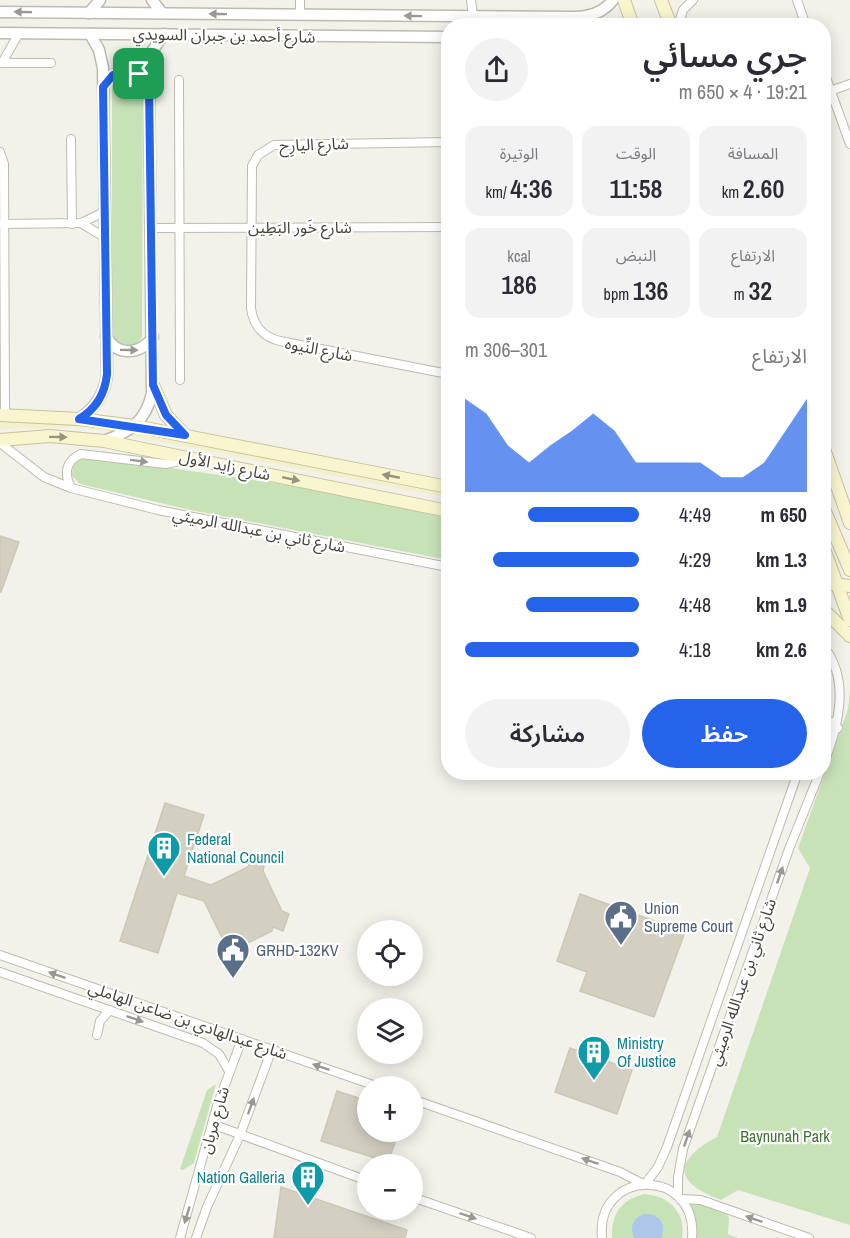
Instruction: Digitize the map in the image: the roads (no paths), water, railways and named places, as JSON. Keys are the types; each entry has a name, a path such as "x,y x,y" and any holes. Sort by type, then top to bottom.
{"main road":[{"path":"624,0 630,18"},
{"path":"662,0 668,18"},
{"path":"153,385 166,415 185,435"},
{"name":"شارع زايد الأول","path":"3,415 79,419 135,426 441,486"},
{"name":"شارع زايد الأول","path":"0,441 50,436 104,441 441,510"},
{"path":"831,469 850,522"},
{"path":"831,526 849,571"},
{"path":"831,558 849,571"},
{"path":"831,558 849,571"},
{"path":"831,578 849,571"},
{"path":"831,583 850,620"},
{"path":"831,617 850,636"}],"street":[{"path":"90,13 100,0"},
{"path":"152,0 162,13"},
{"path":"300,0 300,15"},
{"path":"471,0 473,16"},
{"name":"شارع أحمد بن جبران السويدي","path":"0,12 580,17 600,11 613,0"},
{"path":"681,18 684,10 693,0"},
{"path":"797,0 803,18"},
{"name":"شارع أحمد بن جبران السويدي","path":"0,33 441,37"},
{"path":"1,63 19,33"},
{"path":"79,419 96,405 104,391 107,374 103,87 101,56 90,34"},
{"path":"104,441 135,426 148,408 153,385 149,85 151,56 164,34"},
{"path":"1,63 51,63"},
{"path":"103,87 113,75 128,71 139,74 149,85"},
{"path":"179,80 180,380"},
{"path":"850,84 831,91 850,144"},
{"path":"71,139 76,224"},
{"name":"شارع اليارِح","path":"253,228 252,166 258,155 268,147 281,144 441,142"},
{"path":"0,152 4,164 3,415"},
{"path":"2,224 76,224 104,212"},
{"path":"76,224 104,237"},
{"name":"شارع خَور البَطِين","path":"151,228 441,227"},
{"name":"شارع النِّيوه","path":"253,228 251,308 256,324 264,333 280,341 441,374"},
{"path":"106,336 116,348 126,352 142,349 153,337"},
{"name":"شارع ثاني بن عبدالله الرميثي","path":"0,441 44,477 71,488 158,510 441,566"},
{"path":"71,488 66,469 73,458 81,454 165,464 192,458"},
{"path":"831,656 838,664 846,686 844,709 831,746"},
{"path":"831,722 838,728"},
{"name":"شارع ثاني بن عبدالله الرميثي","path":"644,1184 658,1167 667,1147 795,780"},
{"name":"شارع ثاني بن عبدالله الرميثي","path":"679,1197 678,1177 683,1149 789,849 817,780"},
{"name":"شارع عبدالهادي بن ضاعن الهاملي","path":"0,955 357,1079"},
{"name":"شارع عبدالهادي بن ضاعن الهاملي","path":"0,972 204,1043 219,1054 229,1071"},
{"path":"97,1035 100,1021 110,1011"},
{"name":"شارع مربان","path":"180,1238 212,1124 242,1039"},
{"name":"شارع مربان","path":"196,1238 207,1207 240,1135 272,1049"},
{"path":"423,1103 620,1172 644,1184 663,1187 679,1197 701,1200 809,1238"},
{"path":"212,1124 357,1177"},
{"path":"602,1238 604,1214 613,1199 627,1189 644,1184"},
{"path":"679,1197 689,1213 692,1238"},
{"path":"423,1201 531,1238"}],"water":[{"path":"644,1214 658,1217 663,1228 661,1238 634,1238 633,1223"}],"place":[{"name":"Federal National Council","path":"164,877"},
{"name":"Union Supreme Court","path":"621,946"},
{"name":"GRHD-132KV","path":"233,979"},
{"name":"Ministry Of Justice","path":"594,1081"},
{"name":"Nation Galleria","path":"308,1206"}],"park label":[{"name":"Baynunah Park","path":"785,1136"}]}
